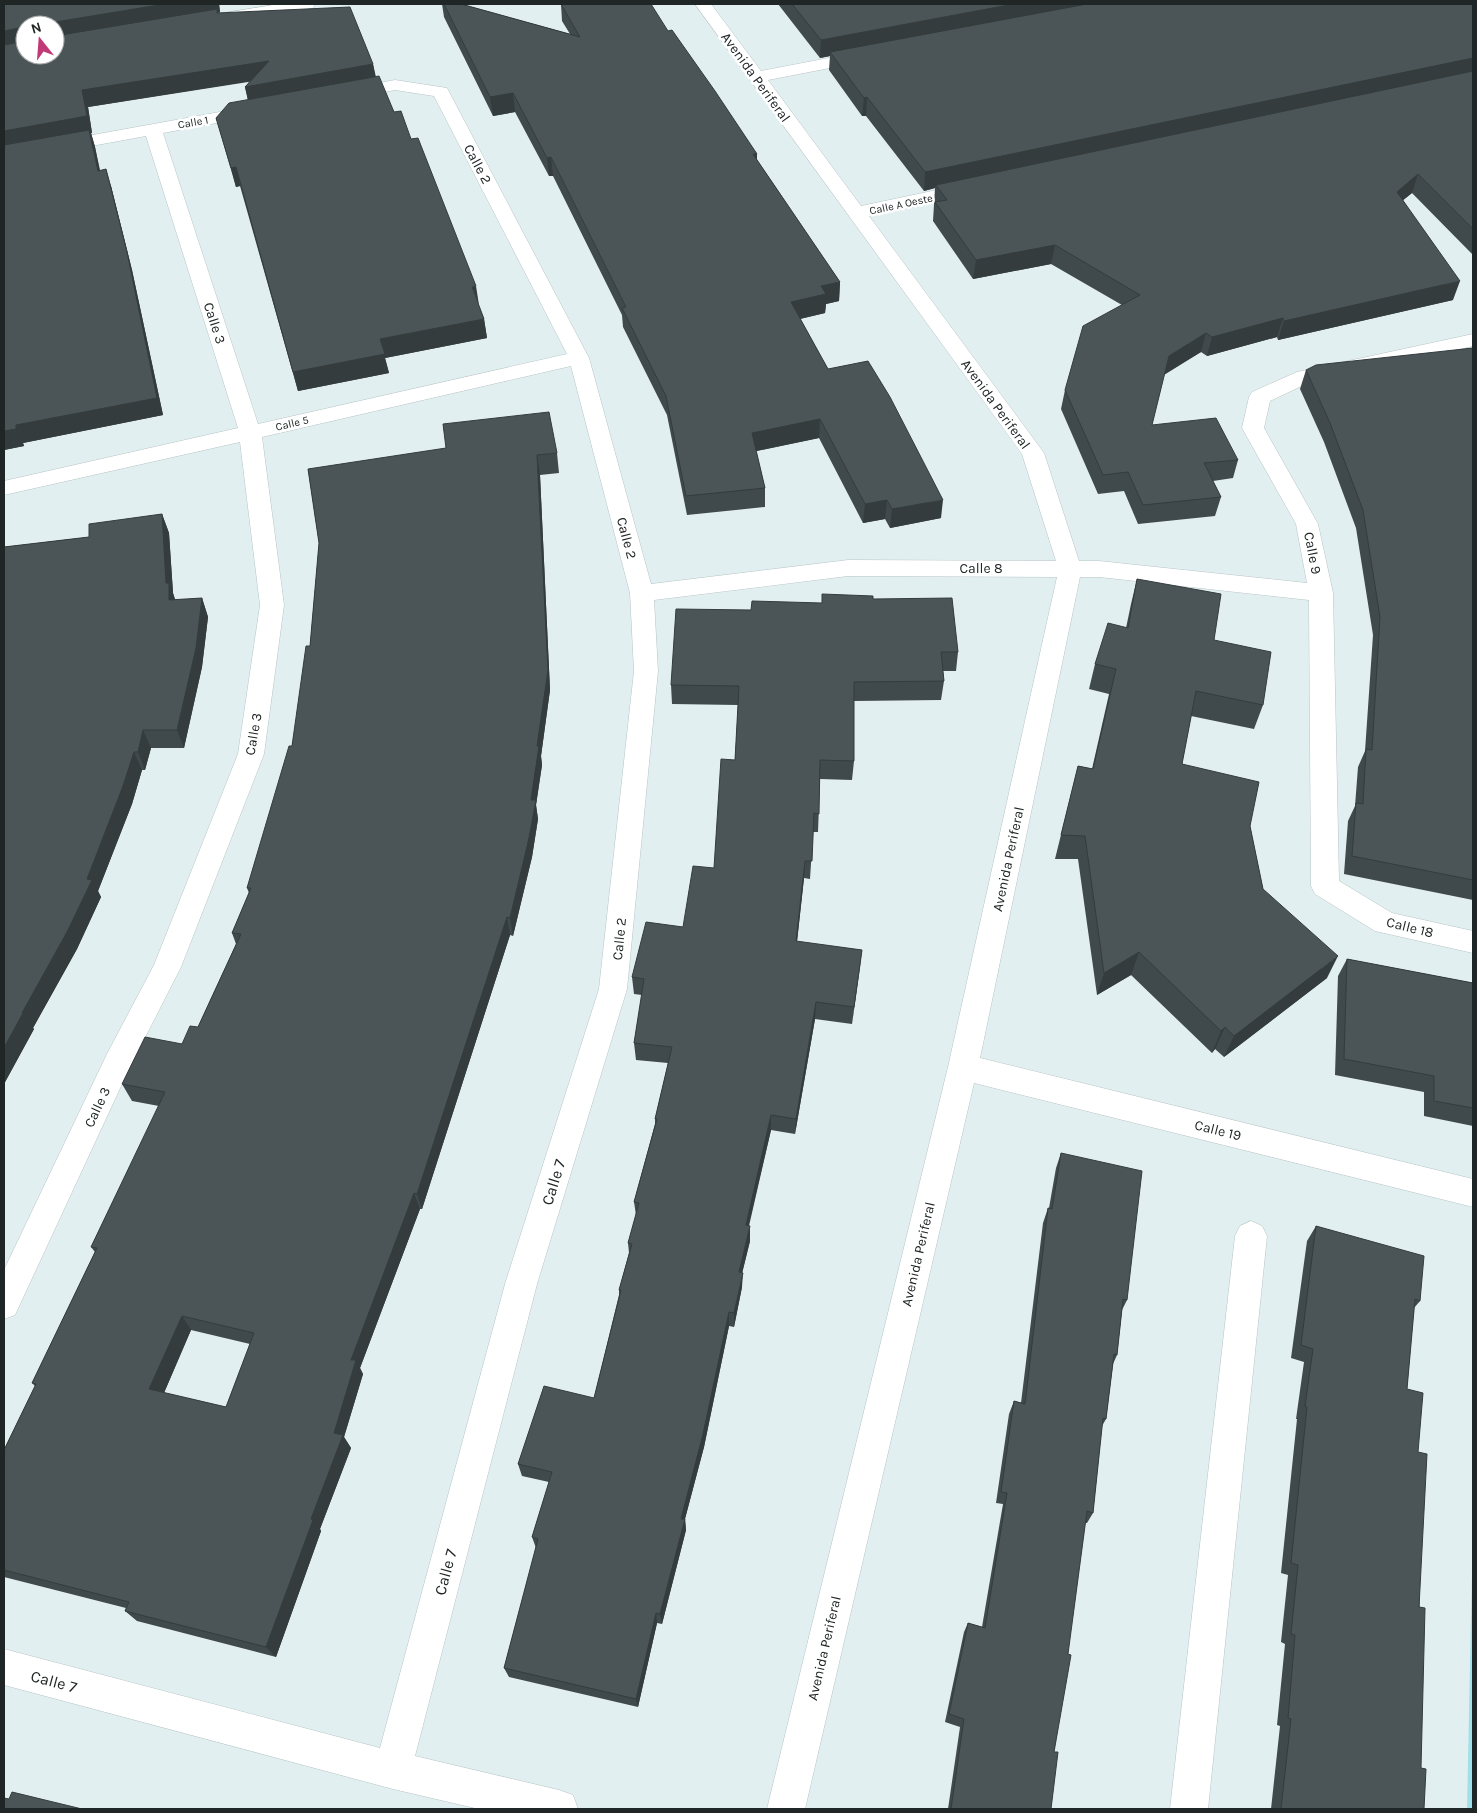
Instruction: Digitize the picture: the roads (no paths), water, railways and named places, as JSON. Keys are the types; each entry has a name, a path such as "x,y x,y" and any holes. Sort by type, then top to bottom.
{"street":[{"path":"210,20 308,4"},
{"name":"Avenida Periferal","path":"703,4 1033,453 1070,568 963,1067 786,1809"},
{"path":"756,77 881,53"},
{"name":"Calle 2","path":"327,98 395,85 440,92 580,358 642,593 646,671 613,989"},
{"name":"Calle 1","path":"4,156 269,108"},
{"name":"Calle 3","path":"4,1304 118,1063 167,967 251,754 272,605 250,432 153,129"},
{"name":"Calle A Oeste","path":"856,213 991,184"},
{"name":"Calle 9","path":"1351,901 1325,886 1321,593 1307,524 1253,428 1260,398 1304,377 1473,340"},
{"name":"Calle 5","path":"4,488 580,358"},
{"name":"Calle 8","path":"642,593 848,568 1070,568 1099,569 1321,593"},
{"name":"Calle 18","path":"1351,901 1385,924 1473,942"},
{"name":"Calle 7","path":"4,1667 393,1770 521,1284 613,989"},
{"name":"Calle 19","path":"963,1067 1473,1193"},
{"path":"1189,1809 1251,1236"},
{"path":"393,1770 559,1809"}]}
